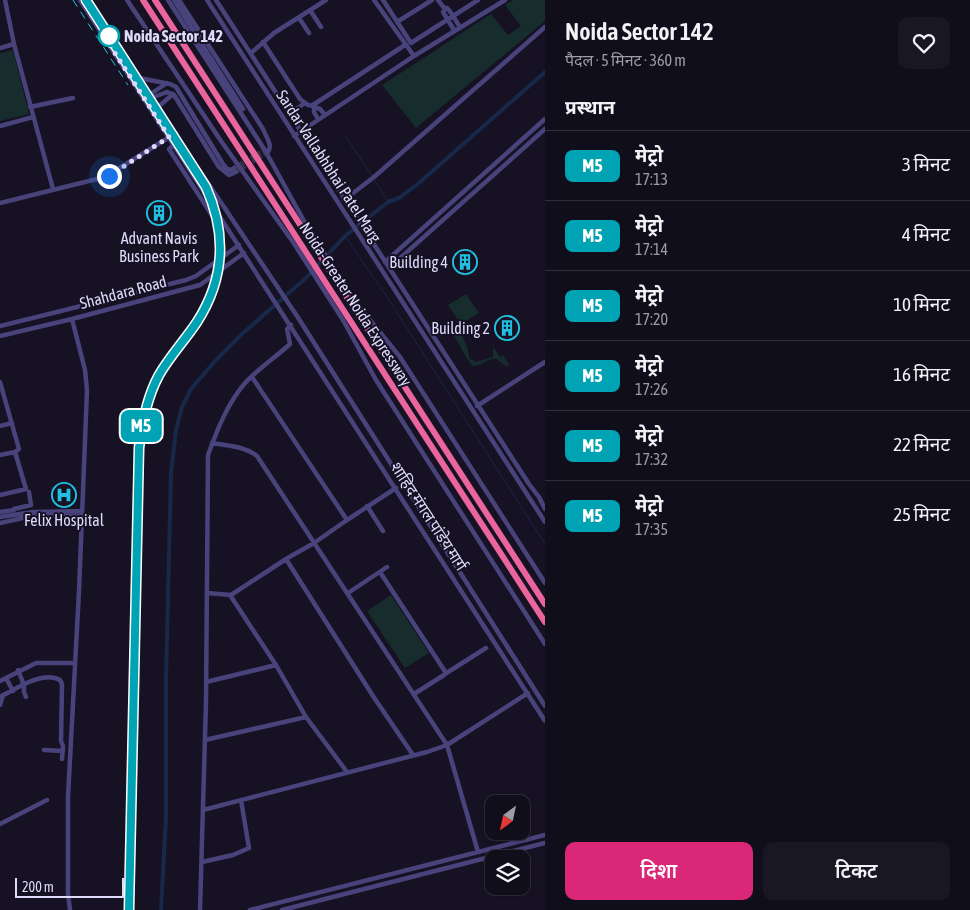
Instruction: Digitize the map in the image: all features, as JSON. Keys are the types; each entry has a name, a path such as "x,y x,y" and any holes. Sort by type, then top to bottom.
{"highway":[{"name":"Noida-Greater Noida Expressway","path":"143,0 330,295 545,622"},
{"name":"Noida-Greater Noida Expressway","path":"154,0 307,231 545,604"}],"street":[{"path":"5,0 14,44 53,190"},
{"name":"शाहिद मंगल पांडेय मार्ग","path":"80,0 545,721"},
{"path":"89,0 150,96 297,316 545,706"},
{"path":"127,0 221,141 295,240"},
{"path":"168,0 266,152 307,231"},
{"path":"174,0 267,150 270,150 270,144 263,129 179,0"},
{"name":"Sardar Vallabhbhai Patel Marg","path":"207,0 545,522"},
{"name":"Sardar Vallabhbhai Patel Marg","path":"216,0 545,509"},
{"path":"251,54 264,42 326,0"},
{"path":"374,0 414,56"},
{"path":"383,0 412,42 478,0"},
{"path":"418,9 421,0"},
{"path":"397,22 432,0"},
{"path":"438,0 445,9 449,10 460,27"},
{"path":"294,136 454,30 502,1"},
{"path":"445,9 443,12 454,30"},
{"path":"310,10 321,27"},
{"path":"299,18 309,33"},
{"path":"345,201 545,26"},
{"path":"264,42 300,98 305,103 320,109 325,115"},
{"path":"0,48 14,44"},
{"path":"313,106 405,45"},
{"path":"139,78 167,83 176,87 223,164 227,169 235,170 229,175 219,167 173,94 167,92 150,96"},
{"path":"150,96 167,83"},
{"path":"158,107 173,94"},
{"path":"30,107 73,98"},
{"path":"289,114 305,103"},
{"path":"313,106 318,119"},
{"path":"0,126 33,117"},
{"path":"385,262 545,119"},
{"path":"389,268 545,129"},
{"path":"0,203 105,177 176,133"},
{"path":"174,145 169,149 213,216"},
{"name":"Shahdara Road","path":"0,326 186,280 196,276 239,245"},
{"name":"Shahdara Road","path":"0,336 200,285 244,253"},
{"path":"341,284 400,357 545,583"},
{"path":"330,295 376,380 545,644"},
{"path":"62,310 65,320"},
{"path":"70,910 68,894 68,797 87,387 85,370 72,318"},
{"path":"200,910 205,740 208,455 216,433 244,384 290,344 286,329 290,324"},
{"path":"472,409 545,362"},
{"path":"320,371 328,367"},
{"path":"252,377 347,520"},
{"path":"0,382 19,448 15,452 0,455"},
{"path":"0,426 12,423"},
{"path":"212,444 242,449 252,452 257,456 414,694 447,745 478,852"},
{"path":"0,495 26,490 15,452"},
{"path":"207,592 230,596 396,488"},
{"path":"0,517 31,504 29,492"},
{"path":"367,506 384,531"},
{"path":"0,512 82,514"},
{"path":"0,523 32,516 82,514"},
{"path":"286,559 413,756"},
{"path":"348,593 387,567"},
{"path":"380,572 445,671 445,674"},
{"path":"230,596 276,665 306,716 347,772"},
{"path":"414,694 486,648"},
{"path":"0,681 18,670 36,663 75,663"},
{"path":"206,682 276,665"},
{"path":"18,670 26,697"},
{"path":"6,678 12,691"},
{"path":"0,705 2,696 24,685 41,678 56,678 60,680 62,698 60,741 63,749 62,759"},
{"path":"203,810 413,756 447,745 528,693"},
{"path":"205,740 306,716"},
{"path":"44,750 71,748"},
{"path":"0,824 47,800"},
{"path":"202,862 233,855 249,848 241,800"},
{"path":"250,910 545,835"},
{"path":"282,910 545,843"}],"green space":[{"path":"513,0 545,0 545,21 416,128 382,85 491,14 508,35 521,26 505,5"},
{"path":"13,50 29,114 0,121 0,53"},
{"path":"466,294 479,313 461,324 448,305"},
{"path":"460,330 470,360 473,359 476,362 493,357 494,348 500,357 503,355 509,365 507,367 495,358 473,366 453,334"},
{"path":"391,595 429,653 405,668 367,611"}],"waterway":[{"path":"161,910 166,817 166,679 171,473 176,430 182,407 191,389 215,361 242,334 307,277 345,236 388,202 399,198 419,183 545,72"},
{"path":"345,135 372,176"},
{"path":"374,179 388,202"},
{"path":"345,236 387,297 545,544"}],"tunnel":[{"path":"234,168 266,149"},
{"path":"236,172 268,152"}],"railway":[{"path":"73,0 128,85"},
{"path":"127,64 204,183 214,206 220,240 220,257 212,290 196,322 167,362 156,382 148,403 140,436 129,910"}],"metro line":[{"name":"M5","path":"86,0 198,172 212,201 220,233 220,264 211,294 204,310 159,375 152,390 141,429 135,587 134,730 129,910"}],"place":[{"name":"Noida Sector 142","path":"109,36"},
{"name":"Advant Navis Business Park","path":"159,213"},
{"name":"Building 4","path":"465,262"},
{"name":"Building 2","path":"507,328"},
{"name":"Felix Hospital","path":"64,495"}],"route":[{"path":"109,36 104,36 169,137 109,176"}]}
